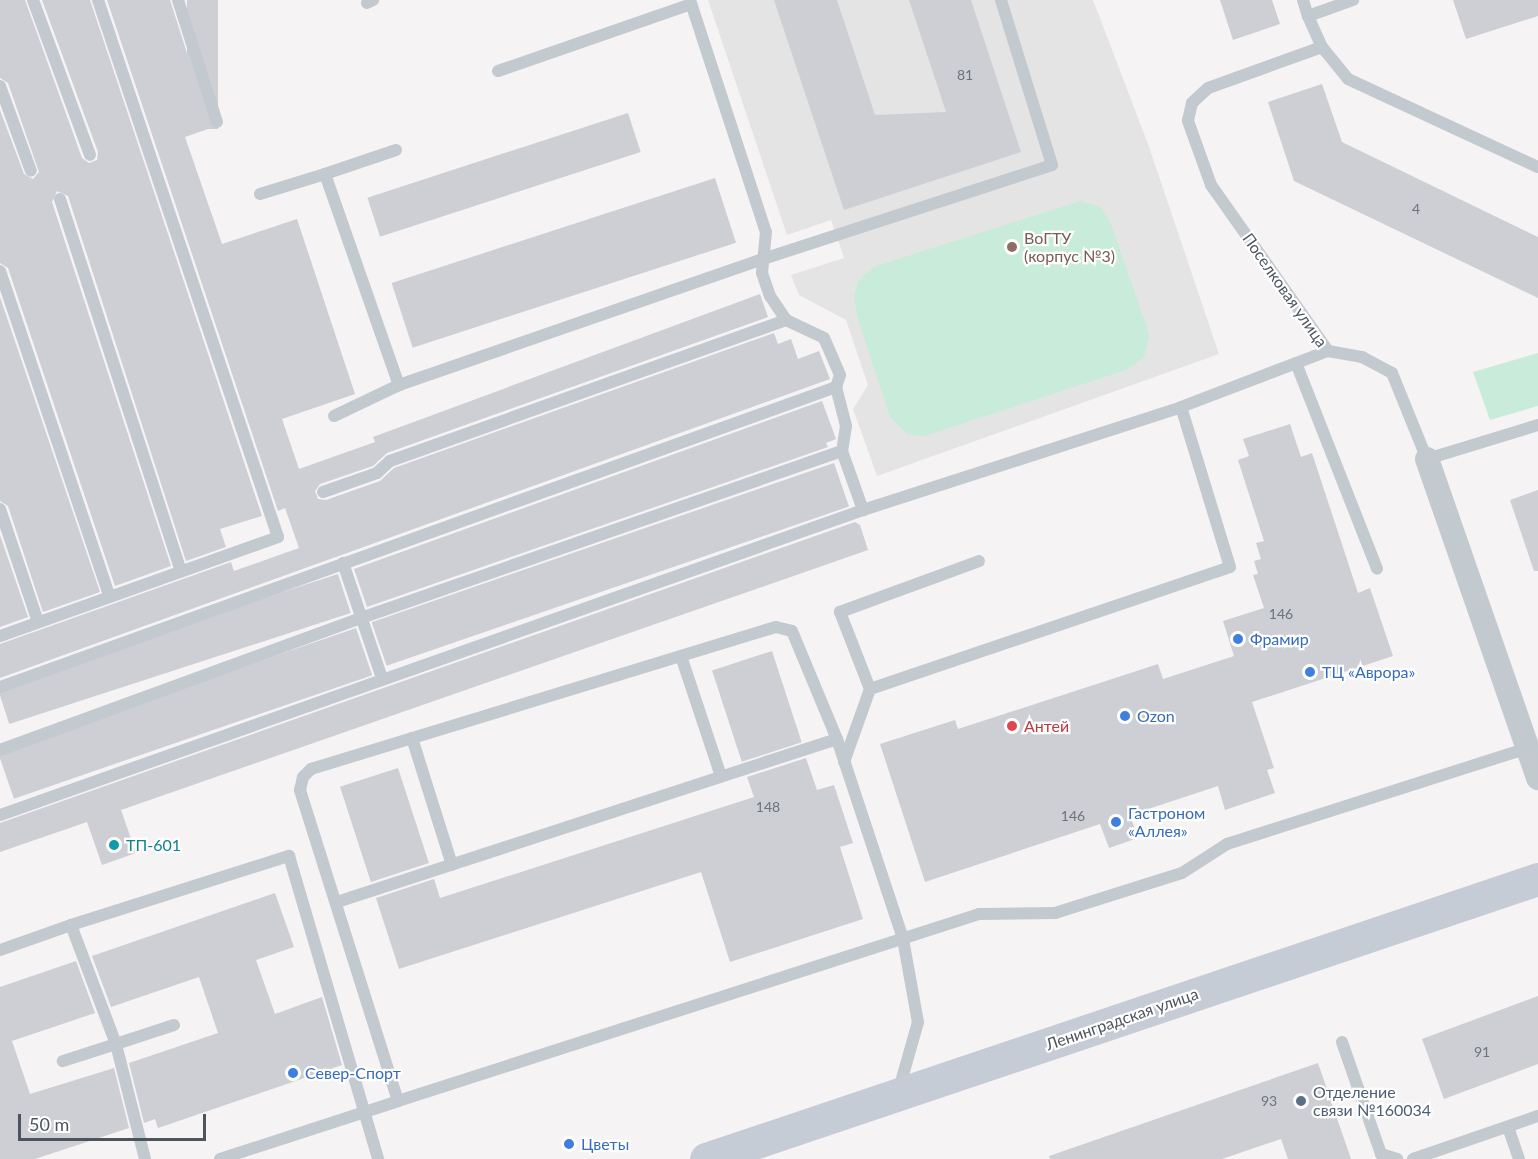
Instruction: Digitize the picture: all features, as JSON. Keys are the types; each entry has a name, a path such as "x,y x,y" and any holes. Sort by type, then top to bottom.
{"main road":[{"name":"Ленинградская улица","path":"706,1159 1538,879"}],"street":[{"name":"Поселковая улица","path":"1427,459 1532,746 1538,778"}],"lane":[{"path":"33,0 90,155"},
{"path":"0,636 278,537 98,0"},
{"path":"178,0 217,122"},
{"path":"334,416 399,385 763,259 1052,165 1001,0"},
{"path":"1303,0 1323,46 1348,80 1363,89 1538,167"},
{"path":"1308,16 1353,0"},
{"path":"498,71 689,3 765,232 762,273 786,320 824,338 840,375 836,387 846,426 842,451 863,510"},
{"name":"Поселковая улица","path":"1323,46 1208,88 1191,103 1188,121 1211,185 1328,351 1362,357 1392,373 1427,459"},
{"path":"0,86 31,171"},
{"path":"260,194 396,150"},
{"path":"325,174 399,385"},
{"path":"60,199 181,571"},
{"path":"0,271 110,597"},
{"path":"323,492 377,473 390,461 786,320"},
{"path":"0,814 863,510 1181,407 1328,351"},
{"path":"1296,363 1377,569"},
{"path":"0,687 836,387"},
{"path":"870,689 1230,567 1181,407"},
{"path":"1427,459 1538,425"},
{"path":"0,750 361,618 842,451"},
{"path":"0,509 38,622"},
{"path":"844,762 870,689 840,612 979,561"},
{"path":"343,563 382,678"},
{"path":"398,1101 300,790 303,777 311,769 776,627 792,631 837,738 903,939 918,1023 897,1095"},
{"path":"681,656 721,776"},
{"path":"412,738 452,865"},
{"path":"337,902 837,738"},
{"path":"220,1159 979,914 1055,913 1182,873 1227,844 1532,746"},
{"path":"0,950 71,925 289,856 378,1159"},
{"path":"71,925 116,1044 145,1159"},
{"path":"63,1060 174,1024"},
{"path":"1342,1042 1381,1154 1397,1159"},
{"path":"1413,1159 1538,1116"},
{"path":"1508,1127 1520,1159"}],"shaded area":[{"name":"ВоГТУ (корпус №3)","path":"708,0 1093,0 1148,144 1219,354 877,476 853,409 868,385 846,320 799,295 791,275 844,258 831,220 787,235"}],"green space":[{"path":"1080,201 1099,206 1110,221 1149,337 1144,357 1129,369 924,436 908,435 890,417 857,316 854,295 858,281 873,267"},
{"path":"1538,353 1538,406 1490,420 1473,372"}],"building":[{"path":"0,0 25,0 82,158 89,163 97,160 98,152 42,0 90,0 262,516 220,529 226,547 186,561 68,196 57,191 52,202 171,566 115,586 8,268 0,263 0,110 24,174 33,179 39,172 8,83 0,78"},
{"path":"107,0 170,0 211,128 185,137 222,244 297,219 355,394 282,419 299,469 375,442 373,437 760,294 768,317 387,453 373,466 320,484 315,491 318,499 326,500 380,481 394,468 774,333 778,344 791,339 798,359 819,351 830,379 0,678 0,644 231,562 234,571 299,548 285,508 278,511"},
{"path":"187,0 218,0 218,129 187,129"},
{"path":"774,0 837,0 875,115 946,112 909,0 971,0 1021,152 844,210"},
{"path":"1220,0 1272,0 1280,24 1233,40"},
{"path":"1453,0 1538,0 1538,16 1466,39"},
{"path":"1322,84 1342,142 1538,237 1538,298 1294,181 1268,102"},
{"path":"628,113 641,152 380,237 367,198"},
{"path":"715,178 736,243 413,348 392,283"},
{"path":"0,297 100,592 43,612 8,506 0,501"},
{"path":"822,401 836,439 826,443 828,447 367,607 354,569"},
{"path":"1290,424 1301,457 1312,453 1358,593 1370,588 1393,656 1252,702 1274,768 1267,770 1275,793 1225,810 1218,786 1130,815 1138,838 1109,848 1100,824 925,882 880,744 955,720 958,729 1158,664 1163,679 1234,656 1223,621 1264,608 1253,575 1258,574 1254,561 1261,559 1256,543 1264,541 1238,460 1249,456 1243,439"},
{"path":"834,463 849,506 387,666 372,622"},
{"path":"1538,490 1538,571 1534,571 1510,500"},
{"path":"855,522 860,525 868,550 121,810 136,853 102,865 87,822 0,852 0,823"},
{"path":"0,535 28,617 0,627"},
{"path":"338,574 351,613 9,724 0,695 0,684"},
{"path":"356,628 372,675 14,799 0,758 0,751"},
{"path":"772,651 802,742 742,762 712,670"},
{"path":"806,758 817,790 834,785 853,843 840,847 863,919 730,962 701,872 399,969 376,898 434,879 440,898 754,797 747,777"},
{"path":"398,768 429,863 371,882 340,787"},
{"path":"275,893 294,947 256,960 275,1014 322,997 342,1065 158,1128 155,1119 144,1123 129,1063 218,1033 199,977 111,1007 92,956"},
{"path":"76,961 95,1013 12,1041 30,1094 114,1068 129,1128 35,1159 0,1159 0,987"},
{"path":"1538,996 1538,1064 1444,1099 1422,1039"},
{"path":"1318,1063 1351,1159 1288,1159 1281,1139 1222,1159 1050,1159 1049,1156"}],"place":[{"name":"ВоГТУ (корпус №3)","path":"1012,247"},
{"name":"Фрамир","path":"1238,639"},
{"name":"ТЦ «Аврора»","path":"1310,672"},
{"name":"Ozon","path":"1125,716"},
{"name":"Антей","path":"1012,726"},
{"name":"Гастроном «Аллея»","path":"1116,822"},
{"name":"ТП-601","path":"114,845"},
{"name":"Север-Спорт","path":"293,1073"},
{"name":"Отделение связи №160034","path":"1301,1101"},
{"name":"Цветы","path":"569,1144"}]}
